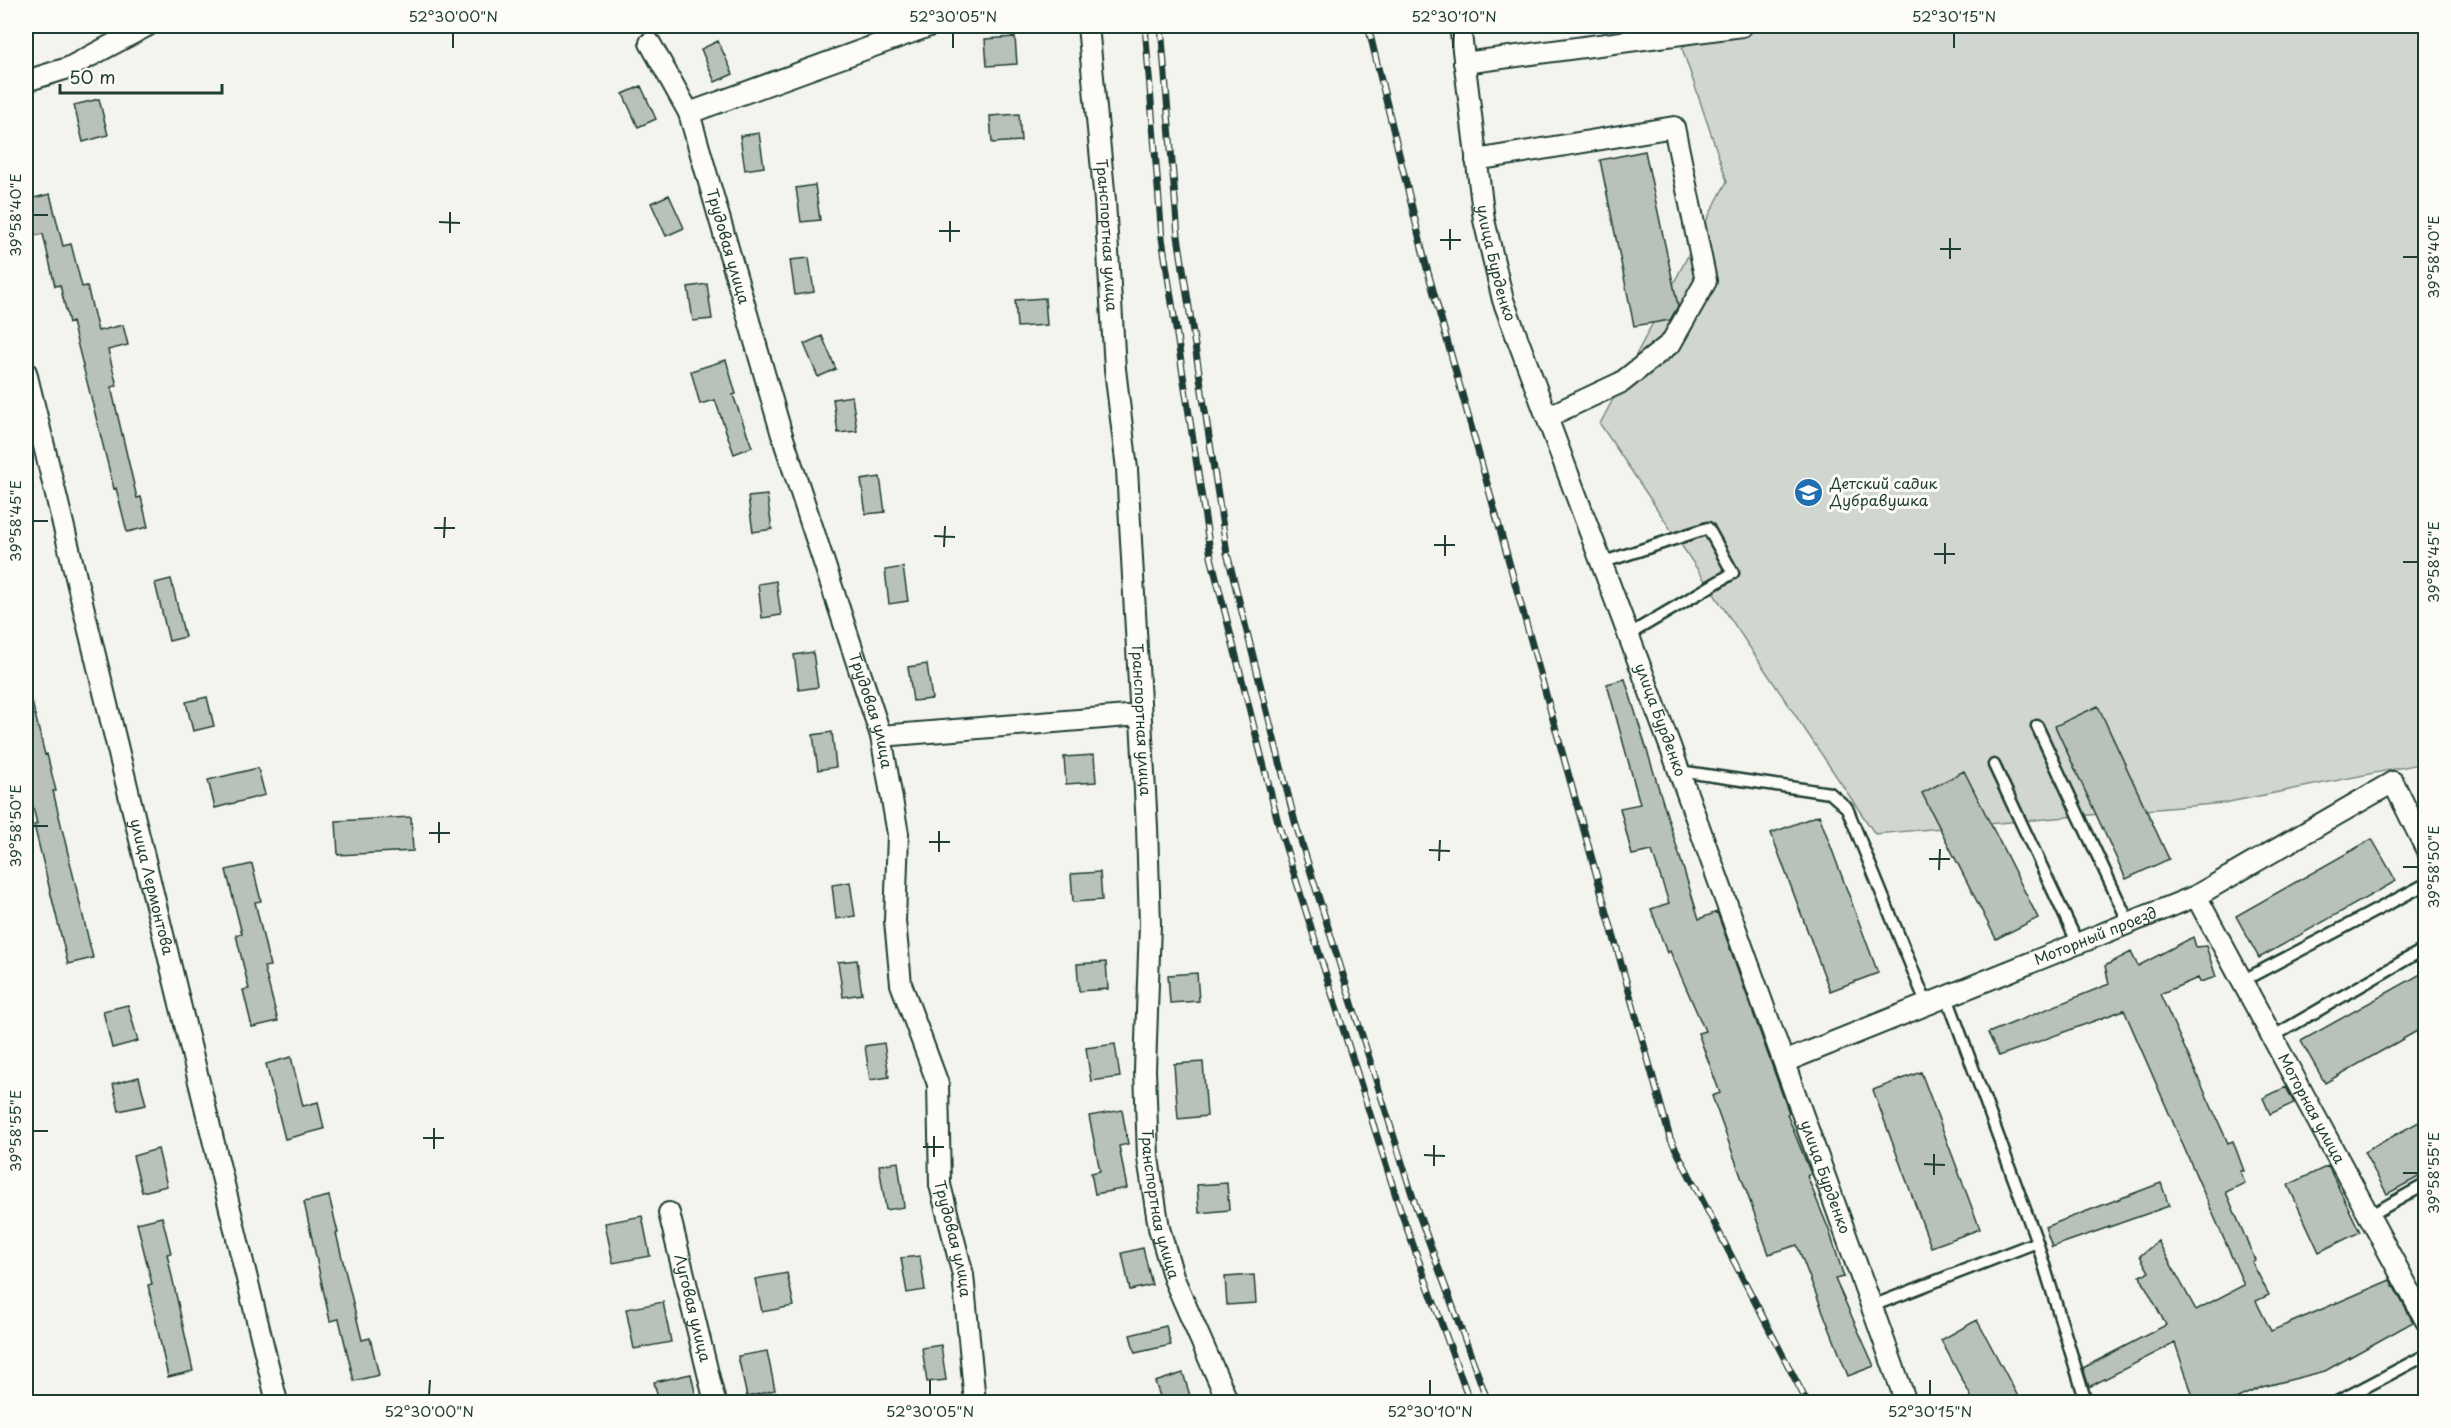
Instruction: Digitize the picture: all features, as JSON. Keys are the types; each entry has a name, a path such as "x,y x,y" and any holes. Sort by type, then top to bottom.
{"street":[{"path":"26,81 68,68 147,26"},
{"path":"689,113 928,26"},
{"name":"Транспортная улица","path":"1088,26 1105,201 1115,369 1127,469 1147,827 1150,924 1145,1070 1148,1158 1159,1228 1174,1278 1228,1402"},
{"name":"улица Бурденко","path":"1460,26 1484,220 1503,300 1679,771 1906,1402"},
{"path":"1464,63 1742,26"},
{"name":"Трудовая улица","path":"650,43 689,113 782,435 881,736 898,834 895,921 902,984 938,1084 940,1185 963,1275 975,1402"},
{"path":"1476,160 1674,127 1706,281 1671,343 1622,382 1547,417"},
{"name":"улица Лермонтова","path":"26,372 277,1402"},
{"path":"881,736 1140,715"},
{"name":"Моторный проезд","path":"1784,1062 2196,897 2393,782 2426,849"},
{"name":"Моторная улица","path":"2196,897 2426,1321"},
{"name":"Луговая улица","path":"669,1213 715,1402"}],"lane":[{"path":"1601,563 1708,528 1732,573 1628,635"},
{"path":"2037,726 2130,923"},
{"path":"1994,765 2078,944"},
{"path":"1679,771 1830,793 1847,808 1928,1005"},
{"path":"2242,981 2426,884"},
{"path":"2272,1037 2426,948"},
{"path":"1947,997 2037,1242 2086,1402"},
{"path":"2369,1216 2426,1184"},
{"path":"1872,1306 2037,1242"},
{"path":"2337,1402 2426,1354"}],"shaded area":[{"path":"1709,26 2425,26 2425,763 2224,803 1875,834 1600,424 1727,181 1682,48"}],"building":[{"path":"1015,37 1017,64 987,66 985,39"},
{"path":"718,41 733,74 715,82 701,49"},
{"path":"641,86 656,119 638,127 623,94"},
{"path":"99,99 108,135 83,142 74,105"},
{"path":"1019,114 1021,141 992,143 990,116"},
{"path":"759,133 764,167 745,170 740,136"},
{"path":"1645,151 1678,306 1670,320 1634,326 1600,160"},
{"path":"815,185 820,220 801,222 796,188"},
{"path":"50,194 63,246 71,244 82,287 87,286 98,331 123,325 128,345 108,350 117,386 111,387 137,498 141,497 148,527 127,532 72,322 69,323 60,285 55,286 43,234 34,236 26,200"},
{"path":"669,195 684,228 666,236 651,203"},
{"path":"809,258 814,292 795,295 790,260"},
{"path":"707,284 712,319 693,321 688,287"},
{"path":"1045,298 1047,325 1017,327 1015,300"},
{"path":"822,336 836,369 818,377 804,344"},
{"path":"726,360 736,394 733,395 752,447 734,454 715,400 700,404 691,371"},
{"path":"852,396 857,431 838,433 833,399"},
{"path":"880,477 885,512 866,514 861,480"},
{"path":"767,495 772,529 753,532 748,497"},
{"path":"903,567 908,601 889,604 885,570"},
{"path":"171,579 185,637 169,641 155,583"},
{"path":"776,581 781,615 762,618 758,584"},
{"path":"813,652 818,687 799,690 794,655"},
{"path":"927,664 932,699 913,701 908,667"},
{"path":"1625,679 1699,919 1717,912 1789,1113 1787,1114 1811,1174 1807,1176 1829,1230 1844,1277 1835,1279 1874,1366 1848,1376 1797,1245 1769,1254 1712,1096 1720,1093 1698,1033 1705,1031 1670,951 1667,953 1651,909 1669,903 1652,851 1632,855 1620,808 1640,804 1607,684"},
{"path":"207,697 214,726 193,731 186,702"},
{"path":"26,702 32,702 45,755 47,754 56,791 53,791 93,958 68,964 34,825 37,824 26,777"},
{"path":"2098,706 2169,859 2126,879 2055,726"},
{"path":"832,732 836,767 818,770 813,735"},
{"path":"1094,755 1096,782 1066,784 1064,757"},
{"path":"258,768 265,795 215,808 208,780"},
{"path":"1964,771 2038,918 1996,939 1922,793"},
{"path":"1819,815 1878,973 1830,991 1771,833"},
{"path":"411,817 413,851 338,855 336,821"},
{"path":"2372,839 2396,881 2259,958 2236,916"},
{"path":"252,864 261,901 255,902 270,966 264,967 278,1021 252,1027 243,990 249,989 236,935 242,934 226,870"},
{"path":"1100,872 1102,900 1073,902 1071,874"},
{"path":"850,882 855,916 836,919 832,885"},
{"path":"2193,937 2196,947 2206,946 2216,977 2200,982 2198,978 2160,994 2228,1143 2233,1141 2244,1171 2240,1171 2245,1183 2226,1192 2255,1260 2252,1262 2269,1295 2256,1301 2271,1331 2390,1280 2413,1322 2325,1371 2262,1387 2229,1402 2195,1402 2175,1343 2089,1387 2083,1368 2166,1325 2140,1276 2149,1272 2140,1256 2158,1241 2196,1310 2244,1285 2124,1010 1999,1056 1988,1033 2109,984 2105,966 2131,952 2138,966"},
{"path":"857,960 862,994 843,997 838,962"},
{"path":"1106,962 1108,989 1079,991 1077,964"},
{"path":"2426,971 2426,1026 2325,1083 2301,1041"},
{"path":"1197,973 1199,1001 1170,1003 1168,975"},
{"path":"128,1005 138,1041 112,1048 103,1011"},
{"path":"884,1043 889,1077 870,1080 865,1046"},
{"path":"1115,1044 1120,1077 1091,1081 1086,1048"},
{"path":"291,1057 303,1106 318,1102 324,1129 285,1139 266,1064"},
{"path":"1203,1062 1207,1116 1178,1119 1174,1064"},
{"path":"1921,1072 1980,1229 1931,1247 1873,1090"},
{"path":"139,1077 146,1105 119,1111 113,1084"},
{"path":"2286,1087 2294,1103 2270,1114 2263,1098"},
{"path":"1122,1110 1128,1144 1119,1146 1127,1188 1095,1194 1091,1173 1100,1171 1089,1116"},
{"path":"2426,1118 2426,1173 2387,1194 2364,1152"},
{"path":"158,1149 167,1186 142,1192 133,1156"},
{"path":"898,1162 904,1207 886,1210 879,1165"},
{"path":"2328,1166 2360,1232 2319,1252 2288,1185"},
{"path":"1227,1183 1229,1210 1199,1213 1197,1185"},
{"path":"2161,1183 2169,1206 2052,1247 2045,1227"},
{"path":"329,1196 362,1340 370,1338 379,1375 354,1381 339,1319 330,1321 304,1202"},
{"path":"642,1216 650,1256 613,1263 605,1223"},
{"path":"162,1217 171,1253 167,1254 193,1371 168,1377 148,1285 152,1284 137,1223"},
{"path":"1143,1248 1152,1285 1130,1290 1122,1253"},
{"path":"920,1256 925,1290 907,1293 901,1258"},
{"path":"787,1273 794,1306 762,1312 755,1279"},
{"path":"1254,1275 1256,1303 1227,1305 1225,1277"},
{"path":"663,1302 671,1342 634,1349 626,1309"},
{"path":"1977,1320 2021,1402 1974,1402 1941,1340"},
{"path":"1166,1326 1171,1345 1135,1353 1130,1335"},
{"path":"941,1345 946,1380 927,1382 922,1348"},
{"path":"767,1351 775,1390 747,1397 738,1356"},
{"path":"1183,1373 1191,1399 1181,1402 1162,1402 1155,1382"},
{"path":"691,1374 697,1402 659,1402 654,1382"}],"railway":[{"path":"1145,26 1162,238 1211,557 1279,826 1400,1209 1470,1402"},
{"path":"1161,26 1178,236 1227,553 1295,822 1415,1204 1488,1402"},
{"path":"1368,26 1426,265 1670,1138 1807,1402"}],"place":[{"name":"Детский садик Дубравушка","path":"1809,493"}]}
